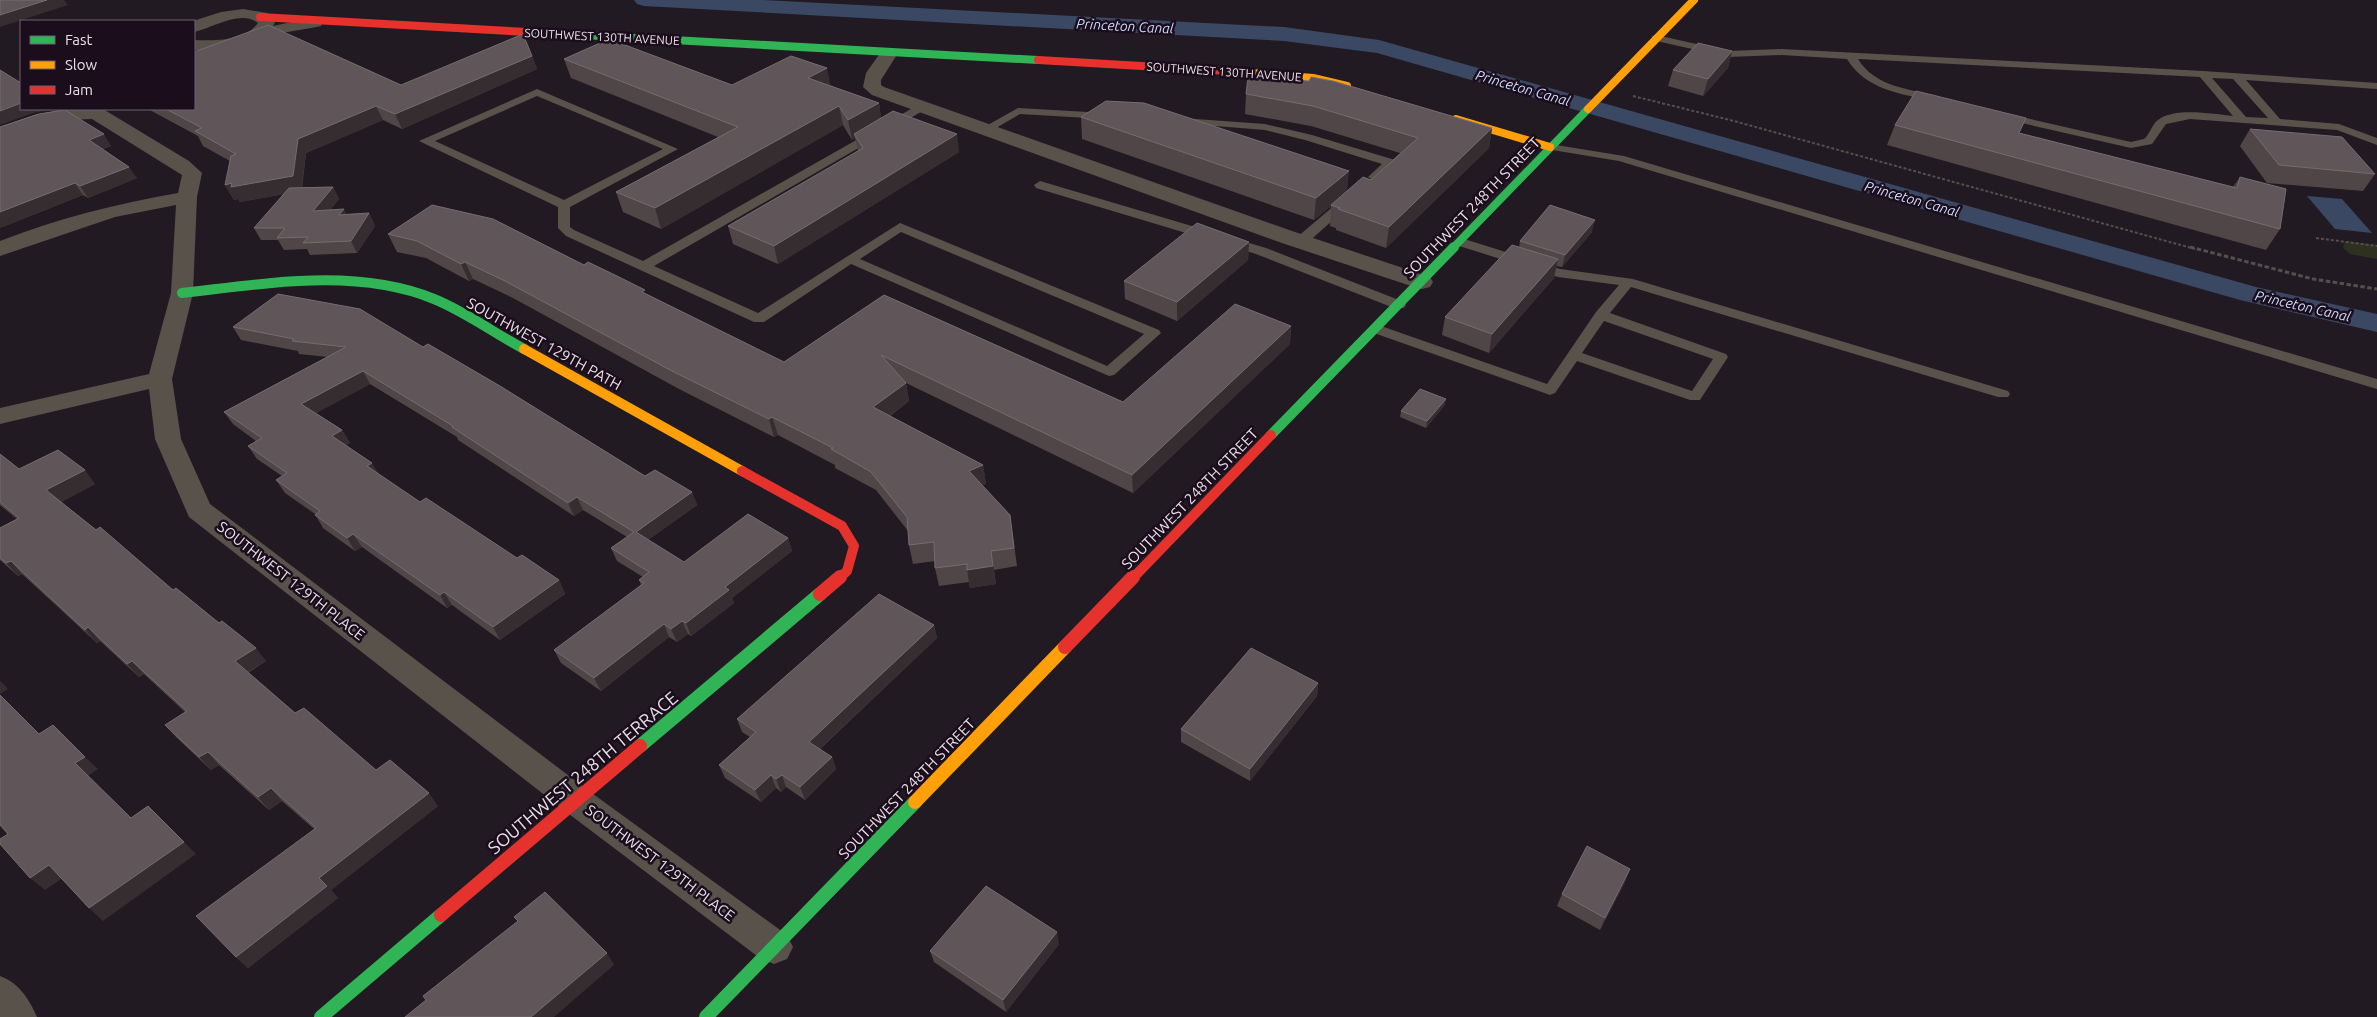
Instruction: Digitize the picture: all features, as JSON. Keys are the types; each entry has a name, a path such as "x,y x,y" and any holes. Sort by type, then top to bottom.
{"street":[{"name":"SOUTHWEST 248TH STREET","path":"706,1017 1461,242 1550,147 1694,0"},
{"path":"195,27 228,16 244,15 260,17 267,22 263,30 257,34"},
{"name":"SOUTHWEST 130TH AVENUE","path":"260,17 315,22 1270,73 1313,78 1363,91"},
{"name":"SOUTHWEST 130TH AVENUE","path":"195,45 226,44 257,34 315,22"},
{"path":"889,53 875,73 872,87 891,97 1422,282"},
{"name":"SOUTHWEST 129TH PLACE","path":"0,134 41,119 66,114 96,113 182,164 192,173 187,197 182,293 160,379 168,439 200,510 577,801 774,947"},
{"path":"1448,116 1550,147"},
{"path":"0,249 43,232 111,211 187,197"},
{"name":"SOUTHWEST 129TH PATH","path":"182,293 320,279 390,287 433,299 842,526 854,546"},
{"path":"0,416 160,379"},
{"name":"SOUTHWEST 248TH TERRACE","path":"320,1017 847,571 854,546"},
{"path":"0,994 18,1017"}],"lane":[{"path":"1656,38 1728,54 1782,52 2203,74 2377,86"},
{"path":"1851,56 1863,74 1875,82 1946,101"},
{"path":"2203,74 2241,118"},
{"path":"2236,76 2276,121"},
{"path":"537,92 672,149 564,205 443,150 425,141 537,92"},
{"path":"644,266 922,107"},
{"path":"985,130 1018,111 1115,117"},
{"path":"1994,113 2131,145 2145,144 2153,140 2162,122 2172,118 2190,116 2241,118 2339,128 2377,142"},
{"path":"1202,135 1173,123 1265,127 1308,137 1391,163 1301,241"},
{"path":"1550,147 1620,158 2377,384"},
{"path":"1040,186 1261,251 1399,305"},
{"path":"564,205 564,228 759,319 850,259 900,227 1154,333 1109,372 850,259"},
{"path":"1461,242 1558,274 1628,282 2003,394"},
{"path":"1376,329 1550,390 1601,315 1628,282"},
{"path":"1573,355 1695,397 1721,357 1601,315"}],"path":[{"path":"1627,94 1734,120 1825,148 2248,263 2312,279 2377,289"},
{"path":"2316,238 2377,246"}],"green space":[{"path":"2345,241 2377,245 2377,259 2350,254 2343,248"}],"water":[{"path":"2307,196 2342,199 2372,233 2335,229"}],"building":[{"path":"0,0 47,0 0,15"},
{"path":"268,25 401,85 523,34 532,56 395,114 376,106 298,139 293,176 231,187 232,183 225,185 231,156 236,154 195,131 202,128 168,110 195,110 195,52"},
{"path":"609,39 732,85 791,56 827,68 808,78 879,103 848,120 839,106 655,208 616,192 738,127 564,59"},
{"path":"1698,43 1732,51 1708,79 1673,70"},
{"path":"0,70 20,82 20,103 0,111"},
{"path":"1248,77 1309,81 1311,77 1333,81 1492,128 1389,227 1331,205 1363,177 1371,180 1418,138 1313,106 1246,94"},
{"path":"1916,91 2026,118 2019,133 2237,188 2240,177 2286,189 2280,229 1895,125"},
{"path":"1106,101 1144,103 1349,171 1316,198 1081,117"},
{"path":"65,110 104,134 89,140 129,167 80,186 75,183 0,212 0,127 39,114"},
{"path":"893,111 957,134 774,246 728,226 863,148 854,134"},
{"path":"2250,129 2342,137 2375,174 2279,165"},
{"path":"333,187 313,211 344,209 339,215 369,213 351,241 303,243 308,237 277,238 285,228 254,228 289,188"},
{"path":"432,205 493,219 584,265 588,262 617,276 645,290 642,292 784,362 884,295 1123,402 1235,304 1291,326 1132,475 881,355 906,383 873,407 983,465 969,471 1010,515 1014,548 991,551 993,566 967,570 967,564 935,568 934,542 909,545 907,517 871,472 831,449 833,448 772,417 769,419 672,371 505,281 465,262 461,264 417,241 388,234"},
{"path":"1550,205 1595,220 1565,255 1520,241"},
{"path":"1197,223 1249,242 1177,302 1124,281"},
{"path":"1512,245 1558,259 1492,334 1445,317"},
{"path":"278,294 360,309 423,347 428,344 500,386 645,476 655,470 692,492 636,532 684,562 748,514 788,538 725,587 729,590 686,623 682,621 671,629 664,624 594,678 554,650 644,583 639,580 649,572 611,548 634,532 577,497 568,503 453,426 363,371 301,404 342,430 332,436 372,463 367,466 420,502 426,498 517,558 522,555 559,580 493,627 444,592 440,595 353,534 347,538 315,515 320,511 276,480 287,473 248,446 262,438 224,412 346,347 292,341 294,339 233,327"},
{"path":"1420,389 1446,399 1427,421 1401,411"},
{"path":"58,450 85,470 46,490 96,530 100,527 173,590 176,588 219,623 222,621 256,648 235,661 295,713 304,708 376,770 390,760 429,793 319,878 327,886 236,957 196,916 316,828 271,788 258,797 208,752 199,757 165,725 187,711 132,661 127,664 88,627 85,630 11,561 6,563 0,558 0,528 19,518 0,502 0,454 19,469"},
{"path":"879,594 934,625 809,742 832,757 800,787 782,775 776,779 771,775 755,790 719,765 756,732 737,719"},
{"path":"1251,648 1318,683 1250,769 1181,729"},
{"path":"0,695 39,734 53,725 85,757 75,763 131,818 148,806 184,842 89,908 49,865 30,878 0,844 0,839 8,834 0,825"},
{"path":"1587,846 1630,869 1605,918 1562,894"},
{"path":"986,886 1057,932 1003,1000 930,951"},
{"path":"545,892 607,953 531,1017 405,1017 426,1000 423,996 518,921 514,917"}],"waterway":[{"name":"Princeton Canal","path":"644,0 1284,34 1379,47 2250,294 2377,323"}],"traffic: fast":[{"path":"527,32 1038,60"},
{"path":"1271,435 1588,109"},
{"path":"182,293 309,281 374,283 405,289 434,299 457,310 524,349"},
{"path":"640,746 820,594"},
{"path":"706,1017 915,802"},
{"path":"321,1017 441,915"}],"traffic: slow":[{"path":"1588,109 1694,0"},
{"path":"1228,71 1313,78 1347,86"},
{"path":"1456,119 1550,147"},
{"path":"524,349 742,471"},
{"path":"915,802 1065,647"}],"traffic: jam":[{"path":"260,17 527,32"},
{"path":"1038,60 1228,71"},
{"path":"1065,647 1271,435"},
{"path":"742,471 842,526 854,546 847,571 820,594"},
{"path":"441,915 640,746"}]}
